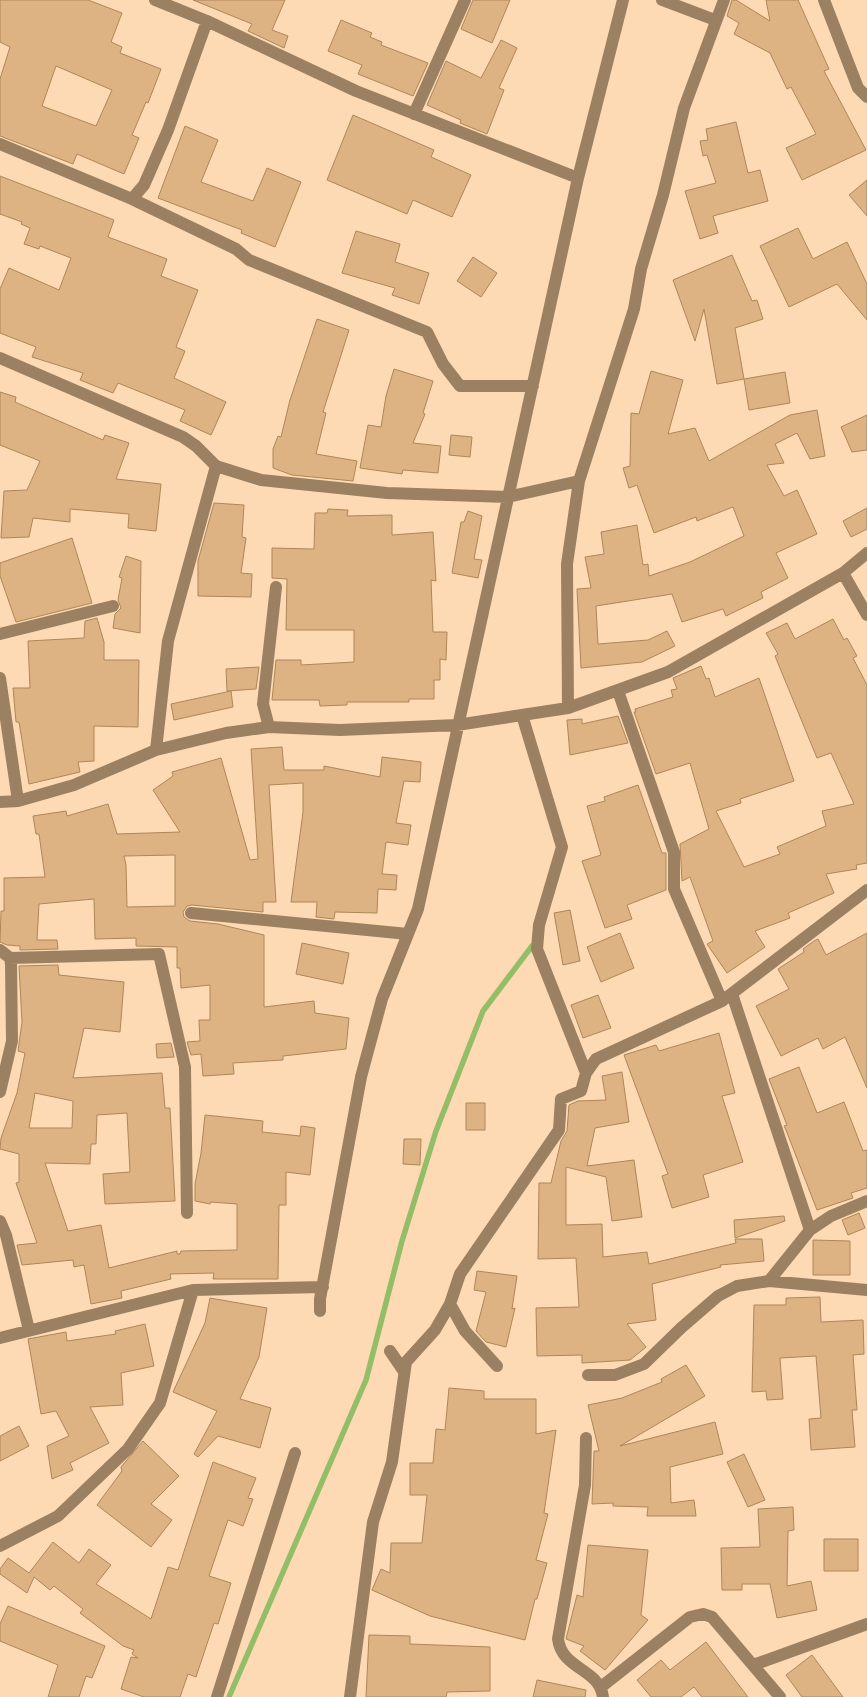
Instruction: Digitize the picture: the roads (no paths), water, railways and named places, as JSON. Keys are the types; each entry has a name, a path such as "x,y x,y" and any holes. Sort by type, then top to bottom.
{"street":[{"path":"155,0 207,21 356,91 578,178"},
{"path":"414,114 465,0"},
{"path":"320,1311 322,1287 361,1077 382,999 418,909 578,178 623,0"},
{"path":"662,0 715,20"},
{"path":"568,708 567,564 579,481 636,302 641,269 663,195 684,108 724,0"},
{"path":"824,0 858,88 867,97"},
{"path":"132,199 144,185 168,130 207,21"},
{"path":"0,144 132,199 236,250 249,260 427,332 443,364 460,386 533,386"},
{"path":"0,358 183,437 196,446 216,466 261,480 387,493 508,497 579,481"},
{"path":"156,750 168,641 216,466"},
{"path":"0,802 18,801 74,785 156,750 226,733 269,727 340,730 457,725 568,708 668,672 843,573 867,553"},
{"path":"843,573 867,615"},
{"path":"269,727 263,704 276,587"},
{"path":"0,634 113,606"},
{"path":"0,678 18,801"},
{"path":"618,691 674,852 674,889 727,997 810,1230"},
{"path":"522,715 562,847 539,925 537,949 586,1073"},
{"path":"350,1697 373,1522 392,1462 403,1370 406,1362 436,1330 450,1304 460,1274 559,1130 561,1099 581,1091 586,1073 596,1059 727,997 867,890"},
{"path":"191,913 408,934"},
{"path":"0,950 10,958 159,954 185,1067 187,1213"},
{"path":"0,1092 12,1041 6,1004 10,958"},
{"path":"769,1281 810,1230 831,1216 867,1201"},
{"path":"0,1221 6,1235 29,1330"},
{"path":"588,1376 615,1374 644,1364 718,1296 737,1286 750,1282 769,1281 867,1290"},
{"path":"0,1338 193,1290 322,1287"},
{"path":"0,1546 58,1516 128,1449 160,1403 193,1290"},
{"path":"450,1304 465,1331 496,1366"},
{"path":"390,1351 403,1370"},
{"path":"586,1438 585,1485 558,1639 559,1650 602,1692 695,1615 703,1614 712,1617 780,1697"},
{"path":"217,1697 295,1453"},
{"path":"753,1665 867,1624"}],"waterway":[{"path":"229,1697 366,1380 402,1241 436,1131 483,1011 532,946"}]}
